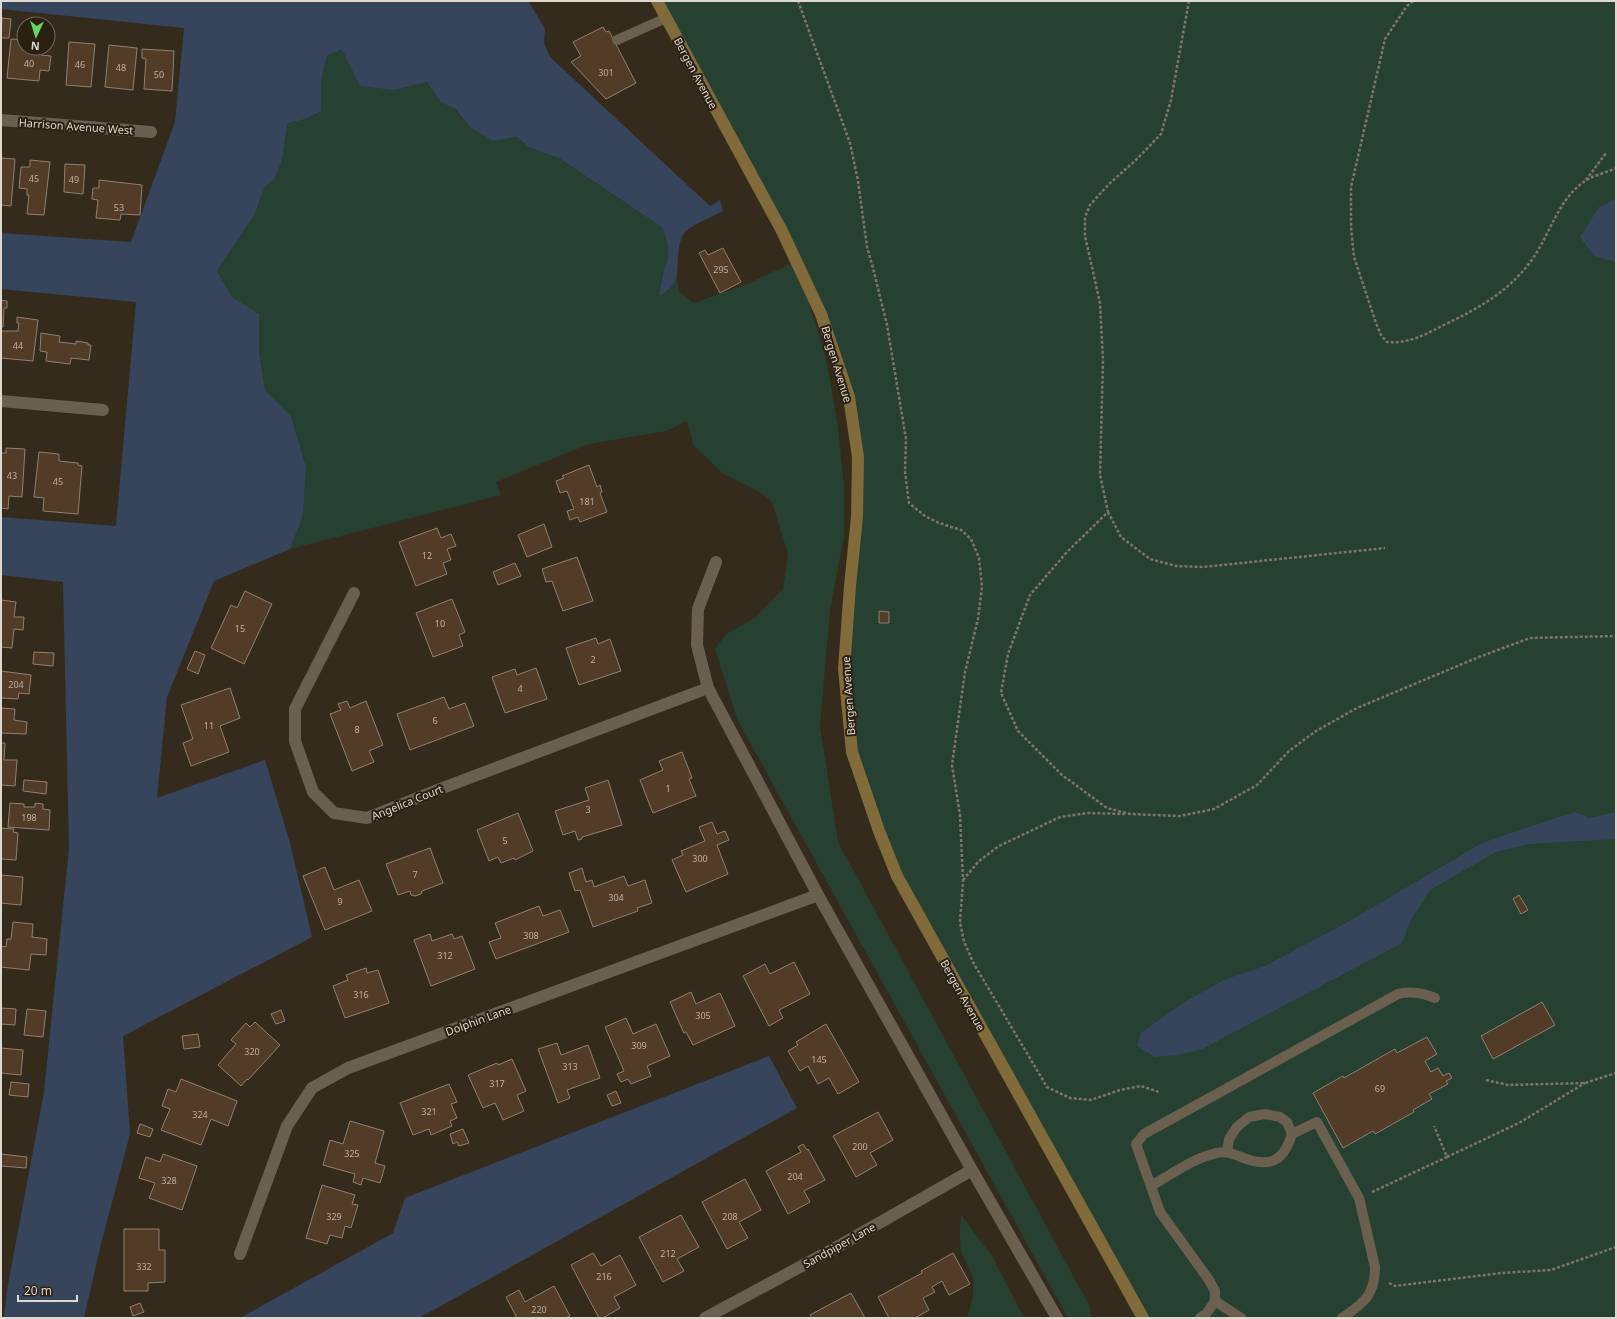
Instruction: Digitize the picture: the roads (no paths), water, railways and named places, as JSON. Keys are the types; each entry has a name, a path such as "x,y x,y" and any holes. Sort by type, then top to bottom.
{"main road":[{"name":"Bergen Avenue","path":"657,1 782,231 821,314 849,397 858,457 858,487 857,517 844,669 852,752 879,831 897,876 1143,1318"}],"street":[{"name":"Harrison Avenue West","path":"1,120 151,132"},
{"path":"1,401 103,410"},
{"path":"716,562 698,609 697,644 708,688 818,895 1057,1318"},
{"name":"Angelica Court","path":"354,593 295,709 295,741 313,792 334,814 368,818 440,789 708,688"},
{"name":"Dolphin Lane","path":"240,1254 287,1126 312,1088 348,1068 818,895"},
{"name":"Sandpiper Lane","path":"705,1318 972,1170"}],"lane":[{"path":"617,40 666,18"},
{"path":"1200,1318 1206,1314 1215,1301 1215,1292 1209,1280 1160,1212 1136,1144 1144,1134 1398,994 1410,991 1435,998"},
{"path":"1151,1186 1203,1156 1220,1152 1227,1152 1263,1164 1271,1162 1278,1159 1288,1147 1292,1134 1287,1122 1280,1117 1265,1114 1249,1117 1237,1127 1229,1139 1227,1152"},
{"path":"1292,1134 1317,1122 1359,1198 1375,1267 1375,1278 1370,1295 1360,1306 1342,1318"},
{"path":"1215,1301 1241,1318"}],"water":[{"path":"1,1 526,1 529,2 545,29 544,43 550,57 710,206 720,200 723,211 693,226 684,233 678,252 677,274 675,280 667,291 659,296 661,283 668,261 668,246 663,228 559,158 528,147 517,137 493,141 470,127 456,110 440,101 427,82 395,90 360,86 342,49 327,56 321,80 321,111 306,119 288,123 282,160 275,179 265,187 254,215 217,271 232,297 259,314 259,352 265,390 291,416 306,466 303,516 290,549 214,581 167,697 157,798 265,760 290,843 312,937 123,1036 130,1134 100,1248 84,1318 4,1318 7,1290 44,1092 69,848 63,582 1,575 1,517 116,526 136,302 1,289 1,233 131,242 175,122 184,28 1,9"},
{"path":"1616,199 1616,262 1594,256 1580,237 1599,207"},
{"path":"1575,812 1589,818 1616,812 1616,839 1529,844 1496,852 1430,890 1412,918 1402,943 1202,1049 1178,1055 1155,1057 1137,1046 1141,1033 1186,1001 1226,979 1265,966 1346,923 1482,843"},
{"path":"769,1056 797,1108 419,1318 240,1318 393,1233 405,1198"}]}
